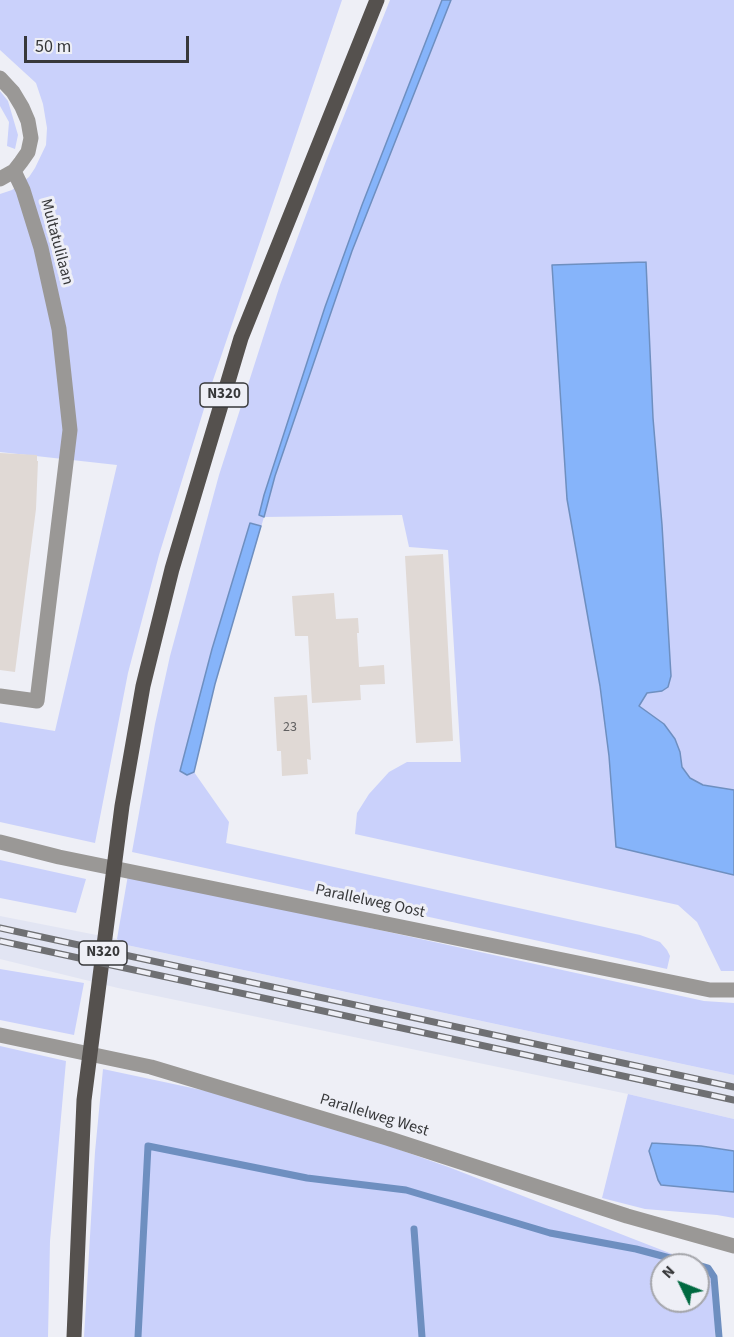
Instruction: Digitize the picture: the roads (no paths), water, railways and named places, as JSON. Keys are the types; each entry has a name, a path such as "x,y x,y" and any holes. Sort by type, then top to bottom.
{"main road":[{"name":"N320","path":"74,1337 84,1100 122,806 143,686 172,569 241,338 377,0"}],"street":[{"path":"0,78 14,92 28,121 31,138 28,152 14,171 0,180"},
{"name":"Multatulilaan","path":"0,696 37,701 70,430 58,329 44,259 23,190 14,171"},
{"name":"Parallelweg Oost","path":"0,842 59,857 710,990 734,990"},
{"name":"Parallelweg West","path":"0,1035 151,1067 387,1138 627,1216 734,1246"}],"water":[{"path":"442,0 451,0 352,251 275,476 264,517 259,515 264,495 325,307"},
{"path":"646,262 653,418 671,676 668,687 662,691 647,693 639,706 664,724 675,739 682,767 690,778 703,785 734,790 734,875 616,847 609,756 600,686 567,499 552,265"},
{"path":"250,523 261,526 215,684 194,772 187,775 180,771 212,649"},
{"path":"652,1143 734,1151 734,1192 661,1185 649,1151"}],"waterway":[{"path":"138,1337 148,1146 307,1178 406,1190 550,1233 651,1253"},
{"path":"414,1229 422,1337"},
{"path":"710,1271 714,1277 719,1337"}],"railway":[{"path":"0,928 734,1087"},
{"path":"0,941 734,1100"}]}
